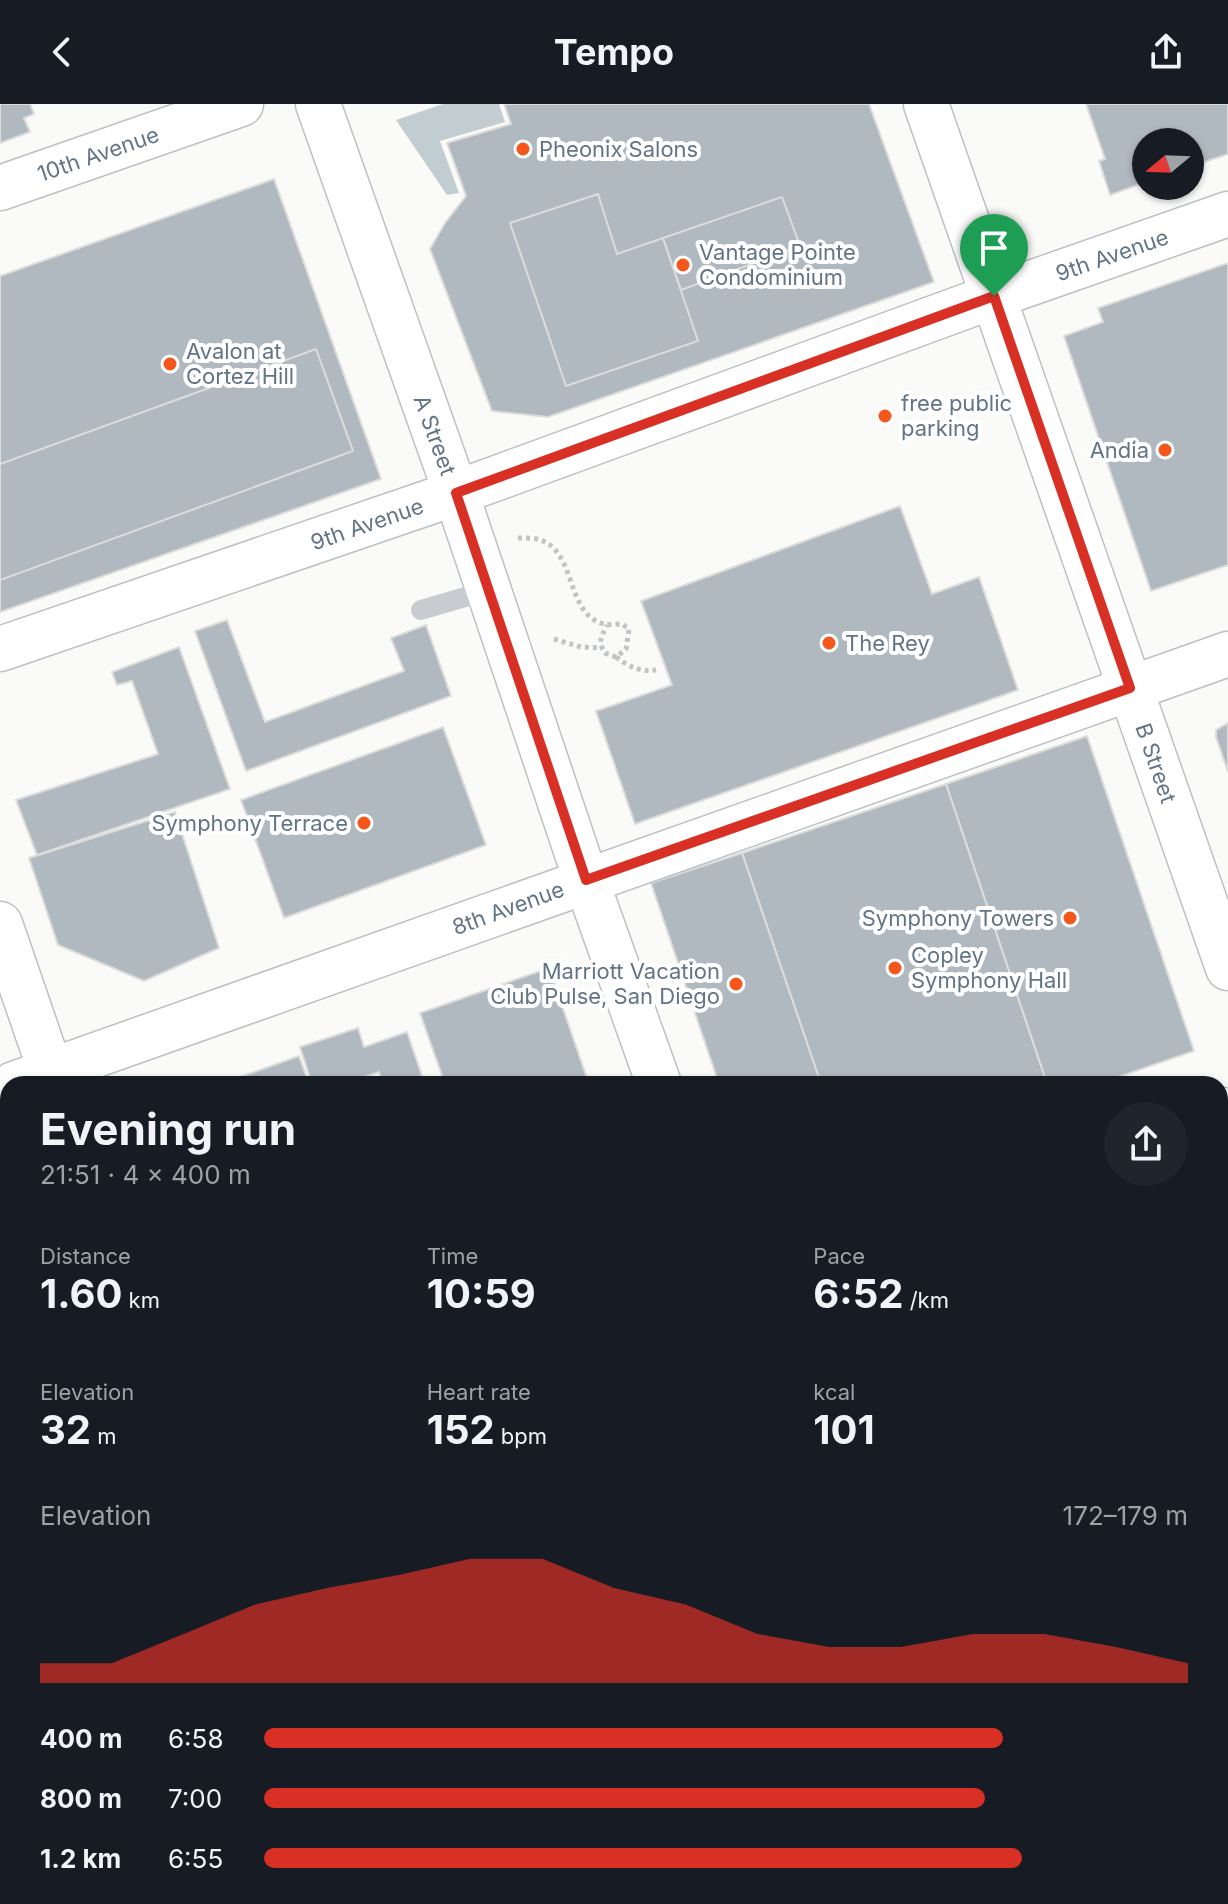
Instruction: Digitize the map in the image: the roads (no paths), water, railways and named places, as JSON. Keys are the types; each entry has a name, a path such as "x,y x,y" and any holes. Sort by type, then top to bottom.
{"street":[{"name":"10th Avenue","path":"0,188 241,104"},
{"name":"A Street","path":"318,104 456,493 586,880 656,1076"},
{"name":"B Street","path":"926,104 1228,968"},
{"name":"9th Avenue","path":"0,649 456,493 994,296 1228,214"},
{"name":"8th Avenue","path":"51,1076 586,880 1228,654"},
{"path":"0,924 39,1076"}],"lane":[{"path":"421,610 489,590"}],"place":[{"name":"Pheonix Salons","path":"523,149"},
{"name":"Vantage Pointe Condominium","path":"683,265"},
{"name":"Avalon at Cortez Hill","path":"170,364"},
{"name":"free public parking","path":"885,416"},
{"name":"Andia","path":"1165,450"},
{"name":"The Rey","path":"829,643"},
{"name":"Symphony Terrace","path":"364,823"},
{"name":"Symphony Towers","path":"1070,918"},
{"name":"Copley Symphony Hall","path":"895,968"},
{"name":"Marriott Vacation Club Pulse, San Diego","path":"736,984"}]}
